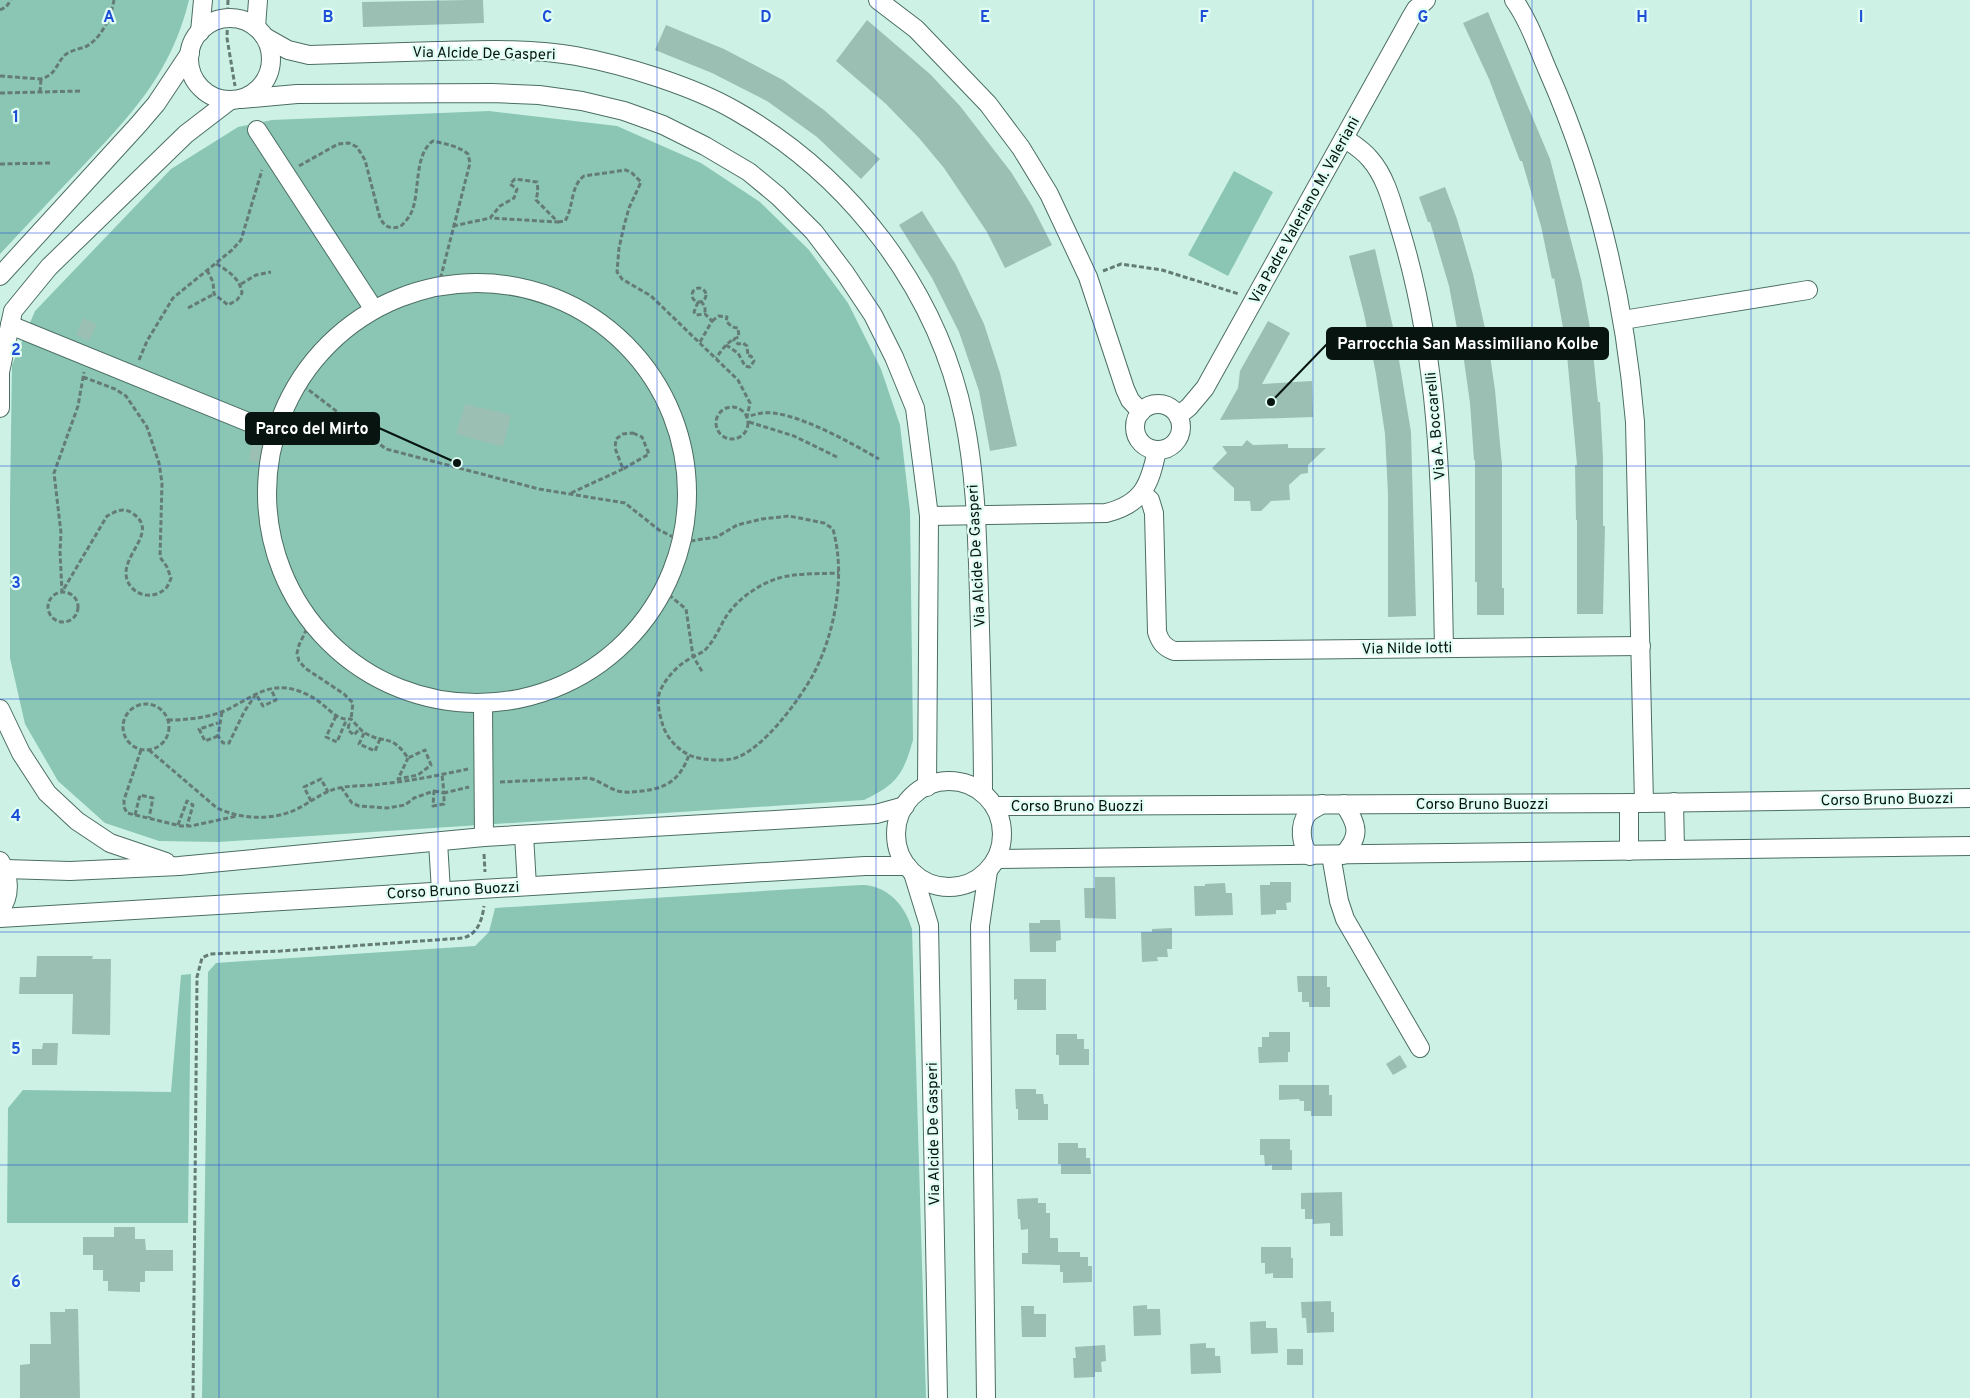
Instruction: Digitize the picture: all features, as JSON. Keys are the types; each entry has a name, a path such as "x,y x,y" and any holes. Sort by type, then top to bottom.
{"street":[{"path":"200,32 203,0"},
{"path":"0,408 0,372 13,311 50,266 186,134 236,100 258,89 269,74 272,61 270,48 261,32 258,0"},
{"path":"878,0 916,29 988,104 1021,148 1049,194 1088,277 1125,389 1130,400 1141,412"},
{"name":"Via Padre Valeriano M. Valeriani","path":"1178,416 1189,407 1205,388 1416,9 1426,0"},
{"path":"1514,0 1537,46 1574,137 1603,234 1623,320 1631,376 1635,422 1641,646 1636,803 1629,851"},
{"path":"227,18 219,19 200,32 192,45 190,53 191,70 196,82 205,92 216,98 236,100 297,94 492,93 539,95 582,101 624,111 663,125 705,146 749,172 778,196 814,232 845,273 873,315 894,357 915,408 929,516 926,787"},
{"name":"Via Alcide De Gasperi","path":"227,18 245,21 288,50 309,55 486,50 535,51 575,56 627,68 689,90 734,110 774,135 814,164 855,206 882,239 906,275 932,322 952,376 964,418 976,502 983,713 989,800"},
{"path":"0,276 156,104 190,53"},
{"path":"257,130 373,308"},
{"name":"Via A. Boccarelli","path":"1344,138 1357,146 1370,159 1385,184 1404,243 1420,310 1433,384 1439,454 1444,648"},
{"path":"509,283 575,304 631,347 670,405 688,472 683,542 663,590 641,627 597,668 543,695 483,705 418,696 358,668 310,622 278,564 266,498 274,433 284,406 298,381 331,340 373,308 439,284 509,283"},
{"path":"1623,320 1808,290"},
{"path":"10,325 274,433"},
{"path":"1163,404 1178,416 1181,426 1176,441 1171,446 1157,450 1150,448 1138,439 1135,424 1141,412 1148,406 1163,404"},
{"path":"929,516 1106,513 1120,510 1142,492 1153,470 1157,450"},
{"name":"Via Nilde Iotti","path":"1142,492 1150,500 1154,513 1157,632 1160,641 1166,648 1174,651 1641,646"},
{"path":"483,705 479,773 484,837"},
{"path":"0,709 21,753 47,793 77,821 110,843 179,866"},
{"path":"986,1398 980,926 992,865 1002,841 1001,823 989,800 970,786 956,782 941,782 926,787 914,795 905,806 898,821 897,836 900,852 910,869 926,882 942,887 959,887 974,881 992,865 1337,855 1970,846"},
{"name":"Corso Bruno Buozzi","path":"989,800 1344,804 1636,803 1970,798"},
{"path":"1674,802 1675,850"},
{"path":"1310,856 1304,848 1302,835 1304,822 1308,812 1322,804"},
{"path":"1337,855 1349,848 1356,836 1354,820 1344,804"},
{"path":"0,910 7,895 8,882 2,865 70,871 179,866 484,837 876,814 905,806"},
{"path":"524,835 527,886"},
{"path":"438,842 442,891"},
{"path":"1337,855 1339,901 1345,919 1420,1048"},
{"name":"Corso Bruno Buozzi","path":"0,918 855,866 910,869"},
{"name":"Via Alcide De Gasperi","path":"910,869 929,925 938,1398"}],"path":[{"path":"0,10 6,7 11,0"},
{"path":"0,76 41,79 47,77 57,69 66,54 89,45 94,40 109,20 114,0"},
{"path":"228,0 226,38 236,100"},
{"path":"40,92 41,79"},
{"path":"0,93 81,92"},
{"path":"285,174 338,144 349,143 357,147 365,160 380,218 385,226 392,229 400,228 412,210 423,154 428,145 433,141 460,147 468,154 470,163 439,284"},
{"path":"132,375 147,341 173,298 240,240 270,151"},
{"path":"0,164 50,163"},
{"path":"453,226 490,218 558,222 565,220 569,214 575,187 584,176 626,170 632,173 641,182 629,208 624,226 619,248 617,272 622,279 651,296 738,380 750,403 745,433 736,439 725,438 717,430 718,415 726,408 736,407 741,409 747,417"},
{"path":"490,218 500,206 514,198 518,189 510,184 515,179 537,182 536,200 558,222"},
{"path":"207,270 213,282 214,294 228,304 237,300 242,293 241,284 229,271 215,263"},
{"path":"1088,277 1122,264 1162,270 1231,290 1254,300"},
{"path":"241,284 256,275 271,272"},
{"path":"705,314 696,315 694,312 700,302 705,298 706,294 699,288 692,293 694,300 700,302 705,307 705,314 712,321"},
{"path":"188,308 214,294"},
{"path":"700,342 712,321 719,316 727,317 726,320 732,327 738,328 738,337 726,345 716,358"},
{"path":"726,345 738,353 745,366 750,367 754,361 751,356 748,356 747,346 744,343 738,344 733,339"},
{"path":"62,592 60,551 62,533 54,473 78,406 86,356"},
{"path":"62,592 67,592 74,598 78,607 72,619 63,622 53,619 48,610 48,605 53,596 62,592 107,516 118,510 128,510 136,516 142,525 142,536 130,555 126,566 129,586 137,593 147,596 157,594 166,589 171,578 167,567 160,557 162,483 159,463 147,427 126,396 83,377"},
{"path":"298,381 386,449 539,489 624,503 659,530 683,542 717,537 737,525 762,519 789,516 824,523 833,529 838,554 839,573 837,598 824,649 814,673 801,693 769,733 748,751 732,759 700,759 689,755 675,746 665,731 658,709 660,691 673,670 704,651 728,613 748,593 779,578 839,573"},
{"path":"747,417 764,412 792,418 842,439 879,459"},
{"path":"748,422 794,436 836,457"},
{"path":"569,494 622,469 649,454 642,436 633,433 623,434 616,439 615,448 622,469"},
{"path":"663,590 686,609 693,656 703,673"},
{"path":"310,622 299,645 297,653 299,661 344,694 353,703 351,718 364,733 391,741 400,746 408,758"},
{"path":"168,720 182,720 222,712 256,694 270,689 288,688 308,695 336,716 344,719 351,718"},
{"path":"256,694 263,706 276,700 270,689"},
{"path":"222,712 218,736 223,743 229,743 244,712 256,694"},
{"path":"141,704 148,704 162,710 168,720 169,731 167,738 162,744 149,750 133,747 124,735 124,719 128,712 141,704"},
{"path":"336,716 326,737 337,742 345,723 349,724 348,730 354,735 360,728"},
{"path":"218,736 205,741 199,729 219,723"},
{"path":"364,733 359,744 375,751 380,739"},
{"path":"141,750 124,800 124,807 127,813 187,826 240,815"},
{"path":"149,750 217,808 228,813 240,815 277,816 295,810 341,787 380,784 442,774 479,773 589,778 618,791 630,793 654,790 677,778 684,769 689,755"},
{"path":"425,750 431,765 418,775 398,779 408,758 425,750"},
{"path":"377,808 405,805 414,798 434,791 444,793 469,788 479,773"},
{"path":"434,791 434,806 444,804 442,774"},
{"path":"311,801 304,787 321,779 328,792"},
{"path":"341,787 352,802 359,806 387,808"},
{"path":"135,815 140,795 153,798 149,818"},
{"path":"178,825 187,801 193,805 187,826"},
{"path":"193,1398 198,969 202,958 210,954 281,951 470,936 479,926 483,911 485,889 484,837"}],"green space":[{"path":"0,0 189,0 172,50 147,92 116,130 0,254"},
{"path":"489,111 617,126 701,163 760,202 809,250 848,303 881,369 900,425 910,511 913,740 902,770 884,789 864,800 218,842 159,841 105,823 58,781 25,724 10,658 12,365 35,311 171,169 238,127 272,120"},
{"path":"1234,171 1273,192 1228,276 1188,255"},
{"path":"861,885 879,888 898,902 912,929 926,1398 202,1398 208,972 216,963 475,946 489,932 495,908"},
{"path":"191,974 188,1223 7,1223 8,1108 23,1090 171,1092 181,975"}],"building":[{"path":"483,0 484,23 363,27 362,2"},
{"path":"1488,12 1550,159 1581,279 1591,333 1598,402 1600,402 1603,458 1603,526 1605,526 1603,614 1577,614 1575,465 1577,465 1566,344 1554,278 1552,279 1541,226 1522,161 1520,161 1489,79 1463,23"},
{"path":"867,20 930,74 960,106 1011,172 1032,206 1052,245 1005,268 987,232 944,168 919,138 886,104 836,61"},
{"path":"666,25 724,49 783,80 824,110 880,159 861,179 817,137 767,101 712,73 655,50"},
{"path":"1445,187 1457,219 1473,274 1488,342 1495,390 1502,465 1502,588 1504,588 1504,615 1477,615 1477,582 1475,582 1475,460 1470,403 1461,339 1459,339 1449,286 1430,222 1428,222 1419,197"},
{"path":"922,211 956,265 984,324 1000,373 1017,446 990,451 979,391 959,332 932,278 899,225"},
{"path":"1375,249 1395,336 1411,432 1416,616 1388,617 1388,494 1385,434 1364,314 1349,256"},
{"path":"83,318 97,324 89,341 76,335"},
{"path":"1268,321 1290,333 1262,384 1312,381 1313,417 1220,420 1238,388 1240,371"},
{"path":"465,404 511,415 503,447 456,434"},
{"path":"1247,440 1253,445 1288,444 1288,448 1326,448 1308,465 1308,473 1301,474 1289,485 1290,500 1271,501 1261,511 1251,511 1250,501 1234,501 1234,488 1212,468 1227,453 1222,446 1242,446"},
{"path":"252,441 266,443 263,463 249,461"},
{"path":"1095,877 1115,877 1116,919 1085,918 1084,888 1095,888"},
{"path":"1270,882 1291,882 1291,902 1286,903 1287,910 1276,910 1276,914 1261,915 1260,885 1270,885"},
{"path":"1225,883 1226,893 1232,893 1233,915 1195,916 1194,886"},
{"path":"1040,920 1060,920 1061,940 1056,941 1056,952 1030,952 1029,923 1040,923"},
{"path":"1172,928 1172,949 1167,949 1168,957 1157,957 1158,961 1142,962 1141,932 1152,932 1152,929"},
{"path":"37,956 93,956 92,959 111,959 110,1035 72,1034 73,994 19,994 20,977 36,977"},
{"path":"1297,976 1327,976 1327,987 1330,987 1330,1007 1309,1007 1309,1002 1302,1002 1302,992 1298,992"},
{"path":"1014,979 1046,979 1046,1010 1017,1010 1017,999 1014,1000"},
{"path":"1269,1032 1290,1032 1288,1062 1259,1063 1258,1047 1262,1047 1262,1037 1269,1037"},
{"path":"1056,1034 1077,1034 1077,1039 1084,1039 1084,1049 1089,1049 1089,1065 1059,1065 1059,1055 1056,1055"},
{"path":"43,1043 58,1043 57,1065 32,1065 32,1049 42,1049"},
{"path":"1400,1055 1407,1067 1393,1075 1386,1064"},
{"path":"1279,1085 1329,1085 1329,1095 1332,1095 1332,1116 1311,1116 1311,1111 1304,1111 1304,1101 1299,1099 1279,1100"},
{"path":"1015,1089 1036,1089 1036,1094 1043,1094 1044,1104 1048,1104 1048,1120 1018,1120"},
{"path":"1260,1139 1290,1139 1292,1170 1272,1170 1272,1165 1265,1166 1264,1155 1260,1155"},
{"path":"1058,1143 1078,1143 1078,1148 1086,1148 1086,1158 1090,1158 1091,1174 1061,1174 1061,1164 1058,1164"},
{"path":"1342,1192 1343,1236 1330,1236 1330,1223 1313,1224 1313,1219 1305,1219 1305,1209 1301,1209 1301,1193"},
{"path":"1038,1198 1038,1203 1046,1203 1046,1213 1050,1213 1050,1238 1058,1238 1058,1252 1080,1252 1080,1257 1088,1257 1088,1266 1092,1266 1092,1282 1063,1283 1063,1272 1060,1272 1060,1265 1022,1264 1022,1253 1028,1253 1028,1229 1021,1230 1020,1219 1018,1219 1017,1199"},
{"path":"114,1227 135,1227 135,1239 145,1239 146,1250 173,1250 173,1271 145,1271 145,1282 140,1282 140,1292 108,1291 108,1281 103,1281 103,1270 93,1270 93,1255 83,1255 83,1237 114,1237"},
{"path":"1261,1247 1291,1247 1293,1278 1273,1278 1273,1273 1265,1274 1265,1263 1261,1263"},
{"path":"1331,1301 1331,1312 1334,1312 1334,1332 1307,1333 1306,1318 1302,1318 1301,1302"},
{"path":"1147,1305 1147,1309 1160,1309 1161,1335 1134,1336 1133,1306"},
{"path":"1021,1306 1034,1306 1034,1314 1046,1314 1046,1337 1022,1337"},
{"path":"65,1309 78,1309 80,1398 20,1398 20,1365 30,1364 30,1344 51,1344 50,1312 65,1312"},
{"path":"1266,1321 1266,1328 1277,1328 1278,1353 1251,1354 1250,1322"},
{"path":"1206,1343 1206,1348 1215,1348 1215,1356 1220,1356 1221,1373 1191,1374 1190,1344"},
{"path":"1105,1345 1106,1361 1101,1362 1102,1372 1095,1372 1095,1377 1074,1378 1073,1358 1076,1358 1075,1347"},
{"path":"1287,1349 1303,1349 1303,1365 1287,1365"}],"place":[{"name":"Parrocchia San Massimiliano Kolbe","path":"1271,402"},
{"name":"Parco del Mirto","path":"457,463"}]}
